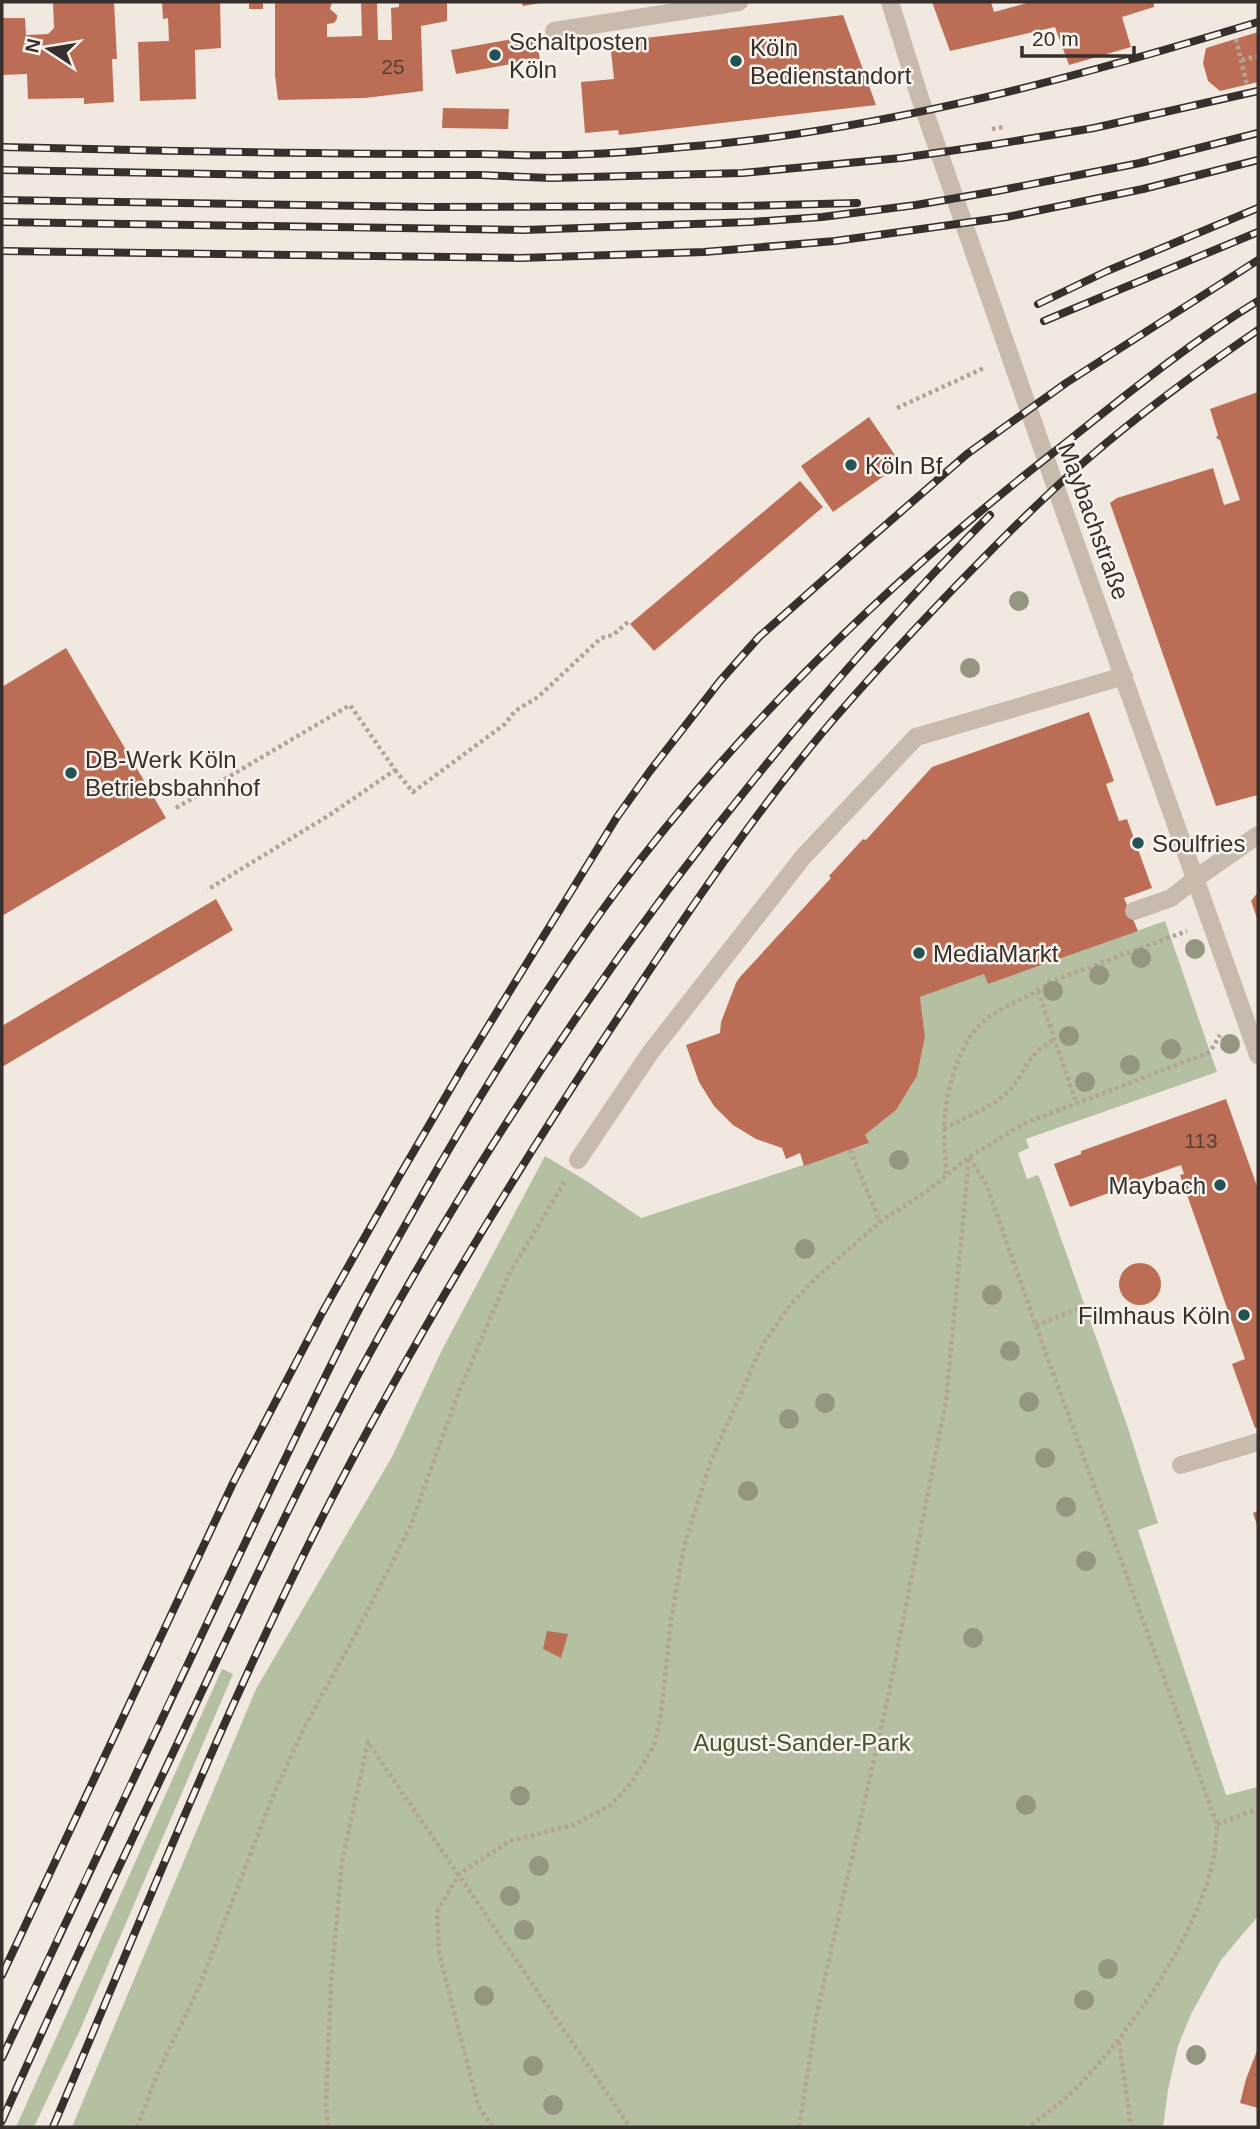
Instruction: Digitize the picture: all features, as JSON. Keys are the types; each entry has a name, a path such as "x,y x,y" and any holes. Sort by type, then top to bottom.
{"street":[{"path":"554,31 739,2"},
{"name":"Maybachstraße","path":"890,2 919,95 1258,1055"},
{"path":"578,1160 650,1053 803,857 916,737 1124,676"},
{"path":"1134,911 1171,898 1258,835"},
{"path":"1181,1465 1258,1442"}],"path":[{"path":"1237,39 1247,85"},
{"path":"1242,60 1258,56"},
{"path":"992,129 1004,127"},
{"path":"897,408 1011,356"},
{"path":"176,808 350,705 412,792 505,724 515,711 538,697 601,638 613,635 628,622"},
{"path":"207,890 331,814 395,770"},
{"path":"947,1175 944,1129 951,1082 962,1049 982,1021 1012,1002 1038,991 1049,982 1210,922"},
{"path":"1038,991 1076,1102"},
{"path":"944,1129 1004,1096 1015,1084 1032,1056 1042,1046 1054,1040"},
{"path":"492,2127 478,2105 439,1953 437,1912 459,1874 510,1841 574,1825 611,1805 654,1746 661,1714 671,1620 684,1546 712,1458 762,1346 790,1305 818,1276 880,1222 970,1157 1023,1124 1210,1052"},
{"path":"850,1150 880,1222"},
{"path":"970,1157 987,1185 1217,1824 1214,1857 1202,1895 1181,1943 1158,1983 1118,2040 1080,2084 1029,2127"},
{"path":"799,2127 817,2014 888,1697 946,1401 970,1157"},
{"path":"137,2127 158,2072 200,1985 272,1798 304,1728 410,1527 458,1394 509,1274 578,1160"},
{"path":"1036,1326 1084,1306"},
{"path":"328,2127 326,2105 331,1982 342,1862 369,1742 630,2127"},
{"path":"1217,1824 1258,1809"},
{"path":"1118,2040 1131,2127"}],"green space":[{"name":"August-Sander-Park","path":"1165,921 1217,1072 1026,1139 1029,1148 1018,1153 1027,1179 1038,1175 1040,1179 1128,1428 1158,1523 1138,1530 1226,1795 1258,1787 1258,1916 1221,1960 1191,2014 1178,2046 1163,2127 72,2127 256,1689 392,1457 442,1350 545,1156 641,1218 868,1144 865,1135 896,1110 917,1076 925,1037 920,997 984,974 988,984"},
{"path":"222,1669 233,1674 80,2030 34,2127 16,2127"}],"building":[{"path":"53,2 114,2 117,59 112,59 114,102 84,104 84,98 28,99 27,74 2,75 2,18 25,18 26,35 48,34 54,28"},
{"path":"162,2 220,2 221,48 195,50 196,99 140,101 138,42 169,41 168,18 163,19"},
{"path":"249,2 263,2 263,9 249,9"},
{"path":"275,2 332,2 330,9 337,15 337,19 334,23 327,24 327,37 362,36 361,2 377,2 378,40 392,40 391,8 399,7 399,2 447,2 447,21 421,26 423,91 365,98 278,100 275,75"},
{"path":"521,2 541,2 541,3 523,6"},
{"path":"932,2 991,2 994,12 1031,2 1154,2 1154,7 1122,17 1131,47 1069,65 1055,27 950,51"},
{"name":"Köln Bedienstandort","path":"843,15 876,105 619,135 618,130 585,133 581,82 614,79 610,42"},
{"path":"1258,32 1258,82 1220,91 1208,81 1203,63 1206,48"},
{"name":"Schaltposten Köln","path":"535,35 540,59 456,74 451,50"},
{"path":"443,108 509,109 508,129 442,128"},
{"path":"1258,392 1258,795 1216,806 1110,503 1117,498 1213,468 1224,505 1240,500 1220,440 1216,438 1218,435 1210,409"},
{"name":"Köln Bf","path":"869,417 901,464 833,512 801,466"},
{"path":"800,481 823,507 654,651 630,624"},
{"name":"DB-Werk Köln Betriebsbahnhof","path":"66,648 166,818 2,916 2,687"},
{"name":"MediaMarkt","path":"1089,712 1114,781 1106,784 1119,821 1127,819 1152,888 1124,898 1138,931 988,984 984,974 920,997 925,1037 917,1076 896,1110 865,1135 869,1143 804,1166 800,1153 786,1159 782,1148 756,1139 733,1125 714,1106 699,1082 686,1045 720,1033 721,1022 740,977 831,878 829,876 863,839 866,840 932,767"},
{"path":"1258,892 1258,921 1251,901"},
{"path":"216,899 233,930 2,1067 2,1026"},
{"name":"Maybach","path":"1226,1099 1258,1189 1258,1427 1255,1428 1232,1364 1245,1359 1180,1175 1184,1174 1181,1165 1070,1207 1054,1164 1081,1154 1081,1151"},
{"name":"Maybach","path":"1140,1263 1155,1269 1161,1284 1155,1299 1140,1305 1125,1299 1119,1284 1125,1269"},
{"path":"1258,1511 1258,1528 1253,1513"},
{"path":"547,1631 568,1634 561,1658 543,1649"},
{"path":"1258,2048 1258,2108 1240,2103"}],"railway":[{"path":"2,147 542,155 613,153 717,144 854,125 990,96 1125,61 1258,22"},
{"path":"2,170 551,178 742,173 901,158 991,145 1094,128 1258,91"},
{"path":"2,222 524,230 822,217 997,191 1140,163 1258,133"},
{"path":"2,251 520,258 704,252 835,241 1007,217 1143,189 1258,160"},
{"path":"2,200 428,207 857,203"},
{"path":"1038,304 1107,271 1258,208"},
{"path":"1044,321 1258,232"},
{"path":"2,1975 233,1483 322,1313 463,1067 617,817 650,771 720,681 759,637 967,454 1066,383 1258,260"},
{"path":"2,2058 274,1482 363,1301 480,1097 589,929 660,835 710,775 763,716 875,605 993,501 1104,412 1179,354 1258,301"},
{"path":"53,2127 220,1734 330,1502 472,1247 549,1123 652,967 722,864 796,765 855,695 939,604 1022,520 1091,456 1173,390 1258,330"},
{"path":"2,2121 93,1921 305,1476 429,1248 530,1086 639,929 696,853 837,681 990,515"}],"place":[{"name":"Schaltposten Köln","path":"495,55"},
{"name":"Köln Bedienstandort","path":"736,61"},
{"name":"Köln Bf","path":"851,465"},
{"name":"DB-Werk Köln Betriebsbahnhof","path":"71,773"},
{"name":"Soulfries","path":"1138,843"},
{"name":"MediaMarkt","path":"919,953"},
{"name":"Maybach","path":"1220,1185"},
{"name":"Filmhaus Köln","path":"1244,1315"}]}
